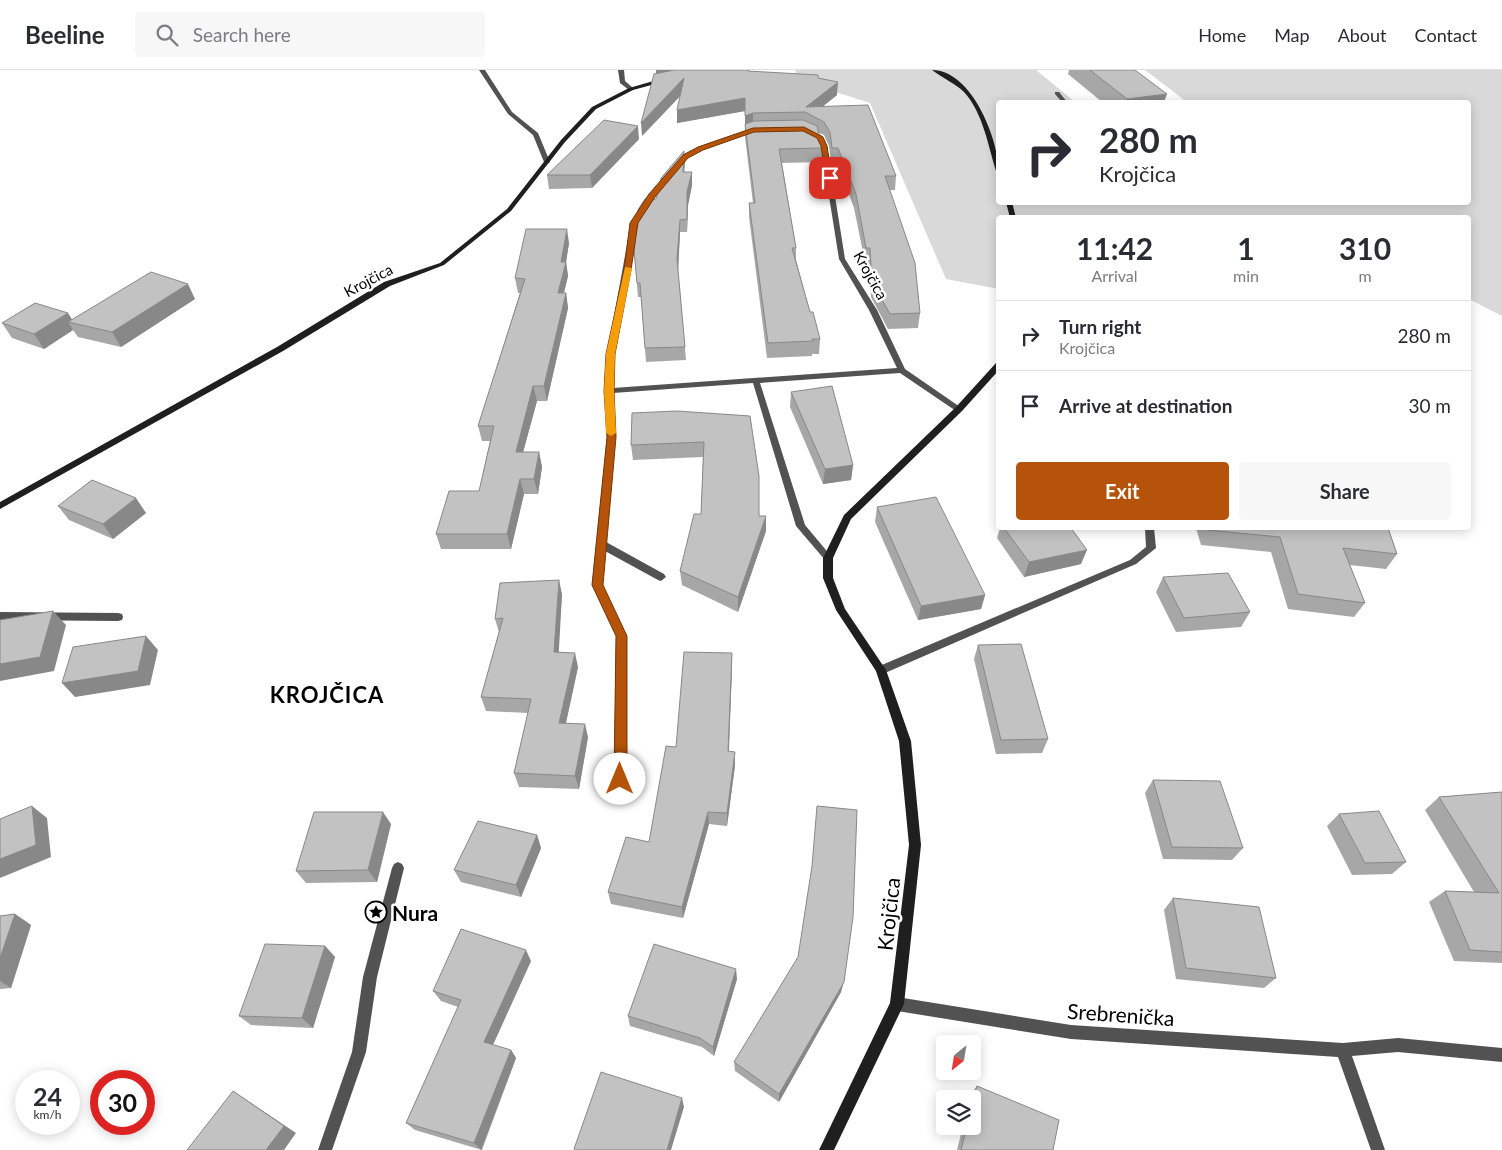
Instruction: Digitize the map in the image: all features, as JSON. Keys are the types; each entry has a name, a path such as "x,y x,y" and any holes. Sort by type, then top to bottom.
{"main road":[{"path":"935,70 959,84 970,95 987,128 996,160"},
{"name":"Krojčica","path":"0,506 280,349 386,284 442,264 510,210 563,141 594,108 630,89 676,78"},
{"name":"Krojčica","path":"826,1150 897,1004 915,845 905,741 881,670 841,610 828,578 828,558 847,517 959,409 996,368"}],"street":[{"path":"482,70 510,113 536,134 547,162"},
{"path":"621,70 622,82 630,89"},
{"path":"1056,93 1063,100"},
{"path":"620,779 621,636 597,585 612,437 609,391 611,354 628,270 634,223 652,196 686,156 700,148 733,136 753,130 766,129"},
{"name":"Krojčica","path":"804,129 820,137 824,146 842,258 873,310 902,370 959,409"},
{"path":"609,391 902,370"},
{"path":"756,381 800,526 828,558"},
{"path":"881,670 1110,574 1133,562 1151,548 1150,530"},
{"path":"601,544 661,576"},
{"path":"0,616 118,617"},
{"path":"325,1150 360,1052 370,977 398,868"},
{"name":"Srebrenička","path":"897,1004 1071,1032 1343,1050 1398,1045 1502,1055"},
{"path":"1343,1050 1378,1150"}],"shaded area":[{"path":"795,70 1036,70 1073,100 996,100 996,205 1471,205 1471,100 1184,100 1145,70 1502,70 1502,316 1471,300 1471,215 996,215 996,288 946,279 870,103 801,81"}],"building":[{"path":"674,70 748,70 818,75 818,78 838,82 806,107 868,105 896,176 885,176 915,263 920,313 890,314 872,282 870,248 866,248 856,194 838,148 832,148 830,132 824,122 805,112 753,113 745,116 745,98 677,110 684,78 641,123 654,74"},
{"path":"1090,70 1135,70 1167,94 1127,99"},
{"path":"604,120 638,126 590,175 547,175"},
{"path":"803,120 817,126 822,148 779,149 796,248 792,248 810,312 813,312 820,339 768,343 749,203 755,203 745,124 754,121"},
{"path":"684,151 683,172 692,172 687,192 687,219 680,220 677,259 685,347 645,348 640,283 637,283 634,250 638,210 645,199 656,199 661,178"},
{"path":"526,229 567,229 561,262 566,262 558,293 566,293 544,386 533,386 516,452 539,452 534,479 520,479 507,534 436,534 449,491 479,491 494,426 478,426 525,279 515,278"},
{"path":"151,272 188,284 112,332 68,322"},
{"path":"35,303 68,313 34,334 2,323"},
{"path":"832,386 853,465 825,469 791,392"},
{"path":"677,411 750,416 759,476 759,516 766,516 738,597 680,571 694,514 701,514 704,442 631,445 632,413"},
{"path":"92,480 136,498 103,524 58,506"},
{"path":"936,497 985,595 921,606 877,507"},
{"path":"1005,530 1072,530 1087,550 1029,562"},
{"path":"1208,530 1389,530 1397,554 1343,548 1365,603 1298,594 1280,537"},
{"path":"1228,573 1250,612 1184,618 1163,577"},
{"path":"559,580 554,652 575,653 559,723 585,724 575,776 514,773 531,699 481,697 503,618 495,619 500,583"},
{"path":"53,611 40,657 0,664 0,620"},
{"path":"146,636 138,671 62,683 73,647"},
{"path":"1021,644 1048,739 1001,740 978,645"},
{"path":"684,652 732,653 728,751 735,752 727,813 708,812 682,907 608,892 626,837 649,842 666,746 676,747"},
{"path":"1153,780 1220,781 1243,848 1172,847"},
{"path":"1502,792 1502,952 1470,950 1445,891 1499,893 1439,797"},
{"path":"32,806 36,845 0,859 0,819"},
{"path":"817,806 857,810 853,917 844,982 779,1094 734,1062 798,957 812,866"},
{"path":"1379,811 1406,862 1365,863 1339,814"},
{"path":"314,812 383,812 368,870 296,871"},
{"path":"478,821 537,835 516,885 454,870"},
{"path":"1173,898 1259,907 1276,978 1186,968"},
{"path":"15,914 0,958 0,916"},
{"path":"461,929 526,950 484,1042 511,1050 474,1143 406,1123 461,1000 433,991"},
{"path":"265,944 325,946 302,1018 239,1016"},
{"path":"654,944 736,969 713,1047 700,1038 628,1016"},
{"path":"601,1072 682,1098 667,1150 574,1149"},
{"path":"977,1086 1059,1120 1053,1150 961,1150 965,1135 981,1135 981,1090 976,1090"},
{"path":"233,1091 284,1126 266,1150 187,1150"}],"slow traffic":[{"path":"611,433 609,391 611,354 628,268"}],"place":[{"name":"Nura","path":"376,912"}],"district":[{"name":"KROJČICA","path":"327,694"}],"route":[{"path":"620,779 621,636 597,585 612,437 609,391 611,354 628,270 634,223 652,196 686,156 700,148 753,130 804,129 820,137 824,146 830,178"}]}
